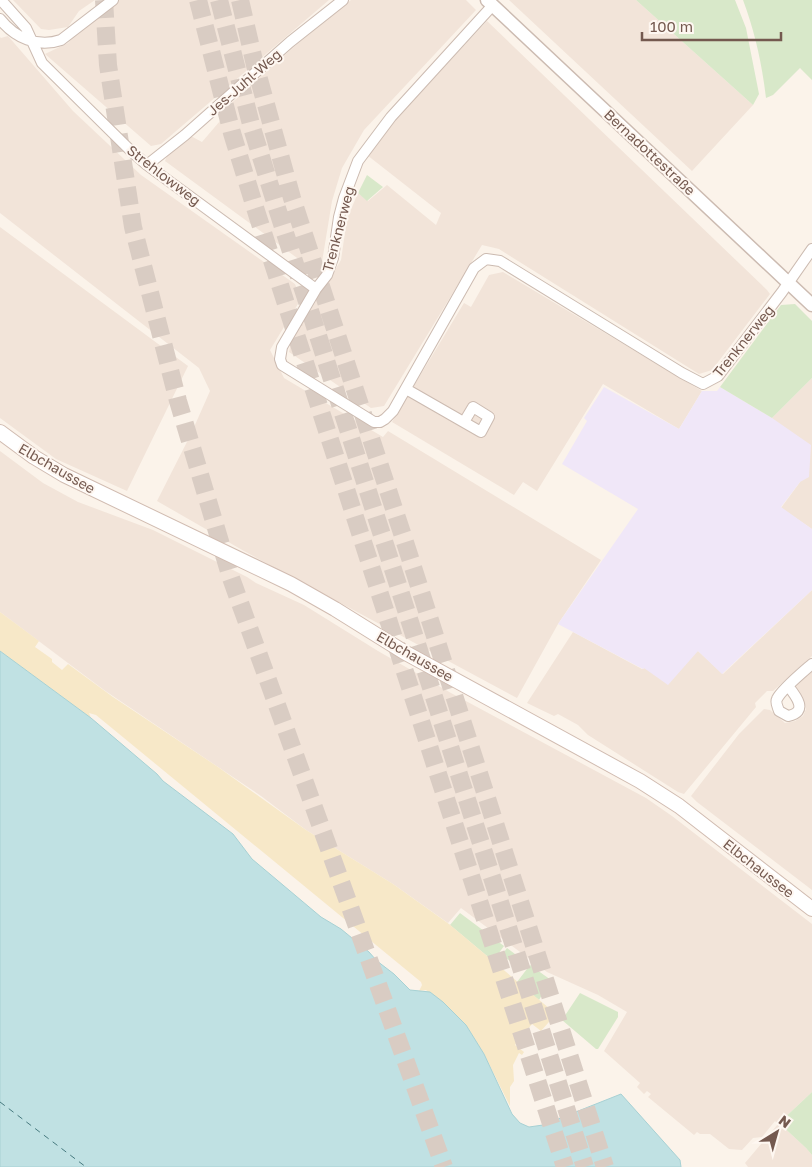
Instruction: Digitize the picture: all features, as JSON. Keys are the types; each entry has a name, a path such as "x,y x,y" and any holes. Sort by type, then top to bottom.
{"main road":[{"name":"Elbchaussee","path":"0,432 34,457 64,475 291,584 404,652 640,781 679,806 812,909"}],"street":[{"name":"Strehlowweg","path":"1,0 26,28 42,63 147,165 316,289"},
{"path":"0,20 11,32 31,41 52,43 61,40 113,0"},
{"name":"Jes-Juhl-Weg","path":"147,165 186,134 290,42 343,0"},
{"name":"Bernadottestraße","path":"490,2 812,304"},
{"name":"Trenknerweg","path":"490,2 391,117 358,161 339,217 333,258 327,275 316,289 282,347 280,358 282,365 374,422 386,419 406,389 474,268 486,259 500,261 682,373 704,384 718,376 790,282"},
{"path":"790,282 812,250"},
{"path":"406,389 464,422"},
{"path":"788,686 812,664"}],"shaded area":[{"path":"13,0 95,0 79,11 68,27 49,30 41,29"},
{"path":"119,0 329,0 161,144 151,146 45,54 68,43 85,24"},
{"path":"351,0 466,0 476,10 364,130 342,168 332,201 321,268 308,266 165,161 167,156 189,135 202,142 226,114 226,108 296,45"},
{"path":"509,0 636,0 753,105 692,171"},
{"path":"487,21 770,294 712,370 699,374 499,249 482,245 384,406 371,408 289,352 291,342 341,260 347,219 358,193 368,201 387,185 436,225 441,213 367,155 384,132"},
{"path":"8,36 73,111 141,175 295,284 301,299 270,350 284,378 383,437 388,431 601,560 558,624 517,698 244,551 157,501 191,434 210,391 199,368 0,213 0,37"},
{"path":"0,227 188,366 127,491 56,459 0,418"},
{"path":"503,272 702,391 679,429 603,384 537,491 523,482 514,495 392,422 464,303 471,307 489,275"},
{"path":"812,378 812,529 781,508 800,482 772,418"},
{"path":"604,387 679,429 702,391 717,391 720,387 772,418 811,445 809,477 800,482 781,507 812,529 812,590 722,674 698,651 668,685 644,668 558,624 638,509 562,464 587,421 584,418"},
{"path":"0,451 43,483 78,502 153,530 256,583 304,605 451,693 646,798 812,924 812,1092 779,1123 812,1155 812,1167 748,1167 745,1163 778,1124 775,1121 762,1137 753,1138 742,1150 729,1149 710,1134 700,1134 697,1132 694,1135 648,1097 651,1094 647,1091 644,1094 637,1087 640,1083 604,1051 627,1012 598,995 547,972 461,908 448,923 393,884 306,830 261,796 104,690 0,612"},
{"path":"812,590 812,656 773,691 767,691 755,703 756,707 684,794 588,735 578,725 558,714 554,716 527,703 573,632 642,669 698,651 723,674"},
{"path":"812,669 812,890 691,796 739,734 764,709 770,710 785,723 795,721 803,716 806,709 804,701 795,688 800,680"}],"green space":[{"path":"636,0 735,0 746,28 759,94 753,105"},
{"path":"743,0 812,0 812,80 800,68 773,95 766,98 758,48"},
{"path":"367,175 383,187 367,201 358,193"},
{"path":"795,304 812,321 812,378 772,418 720,387 781,305"},
{"path":"460,913 504,946 493,961 450,925"},
{"path":"507,948 527,963 522,970 502,955"},
{"path":"530,965 551,980 539,1000 517,982"},
{"path":"580,993 618,1012 618,1017 598,1049 562,1020"},
{"path":"812,1092 812,1155 779,1123"}],"sand":[{"path":"0,612 39,641 35,647 52,659 52,662 62,670 68,664 306,830 393,884 449,924 556,1014 541,1031 532,1024 515,1045 524,1052 522,1055 519,1053 513,1065 514,1081 510,1087 510,1106 484,1054 466,1025 426,990 419,991 422,985 421,982 96,715 89,713 91,718 0,651"}],"water":[{"path":"0,651 91,718 163,781 233,834 252,859 321,917 341,929 369,952 410,990 430,992 443,1002 466,1025 484,1054 512,1114 520,1123 529,1127 543,1125 621,1094 680,1160 681,1167 0,1167"}],"ferry route":[{"path":"0,1102 86,1167"}],"tunnel":[{"path":"104,0 108,65 133,227 178,401 231,578 444,1167"},
{"path":"198,0 232,133 257,214 565,1167"},
{"path":"219,0 252,128 276,205 585,1167"},
{"path":"240,0 255,65 292,198 403,536 605,1167"}]}
